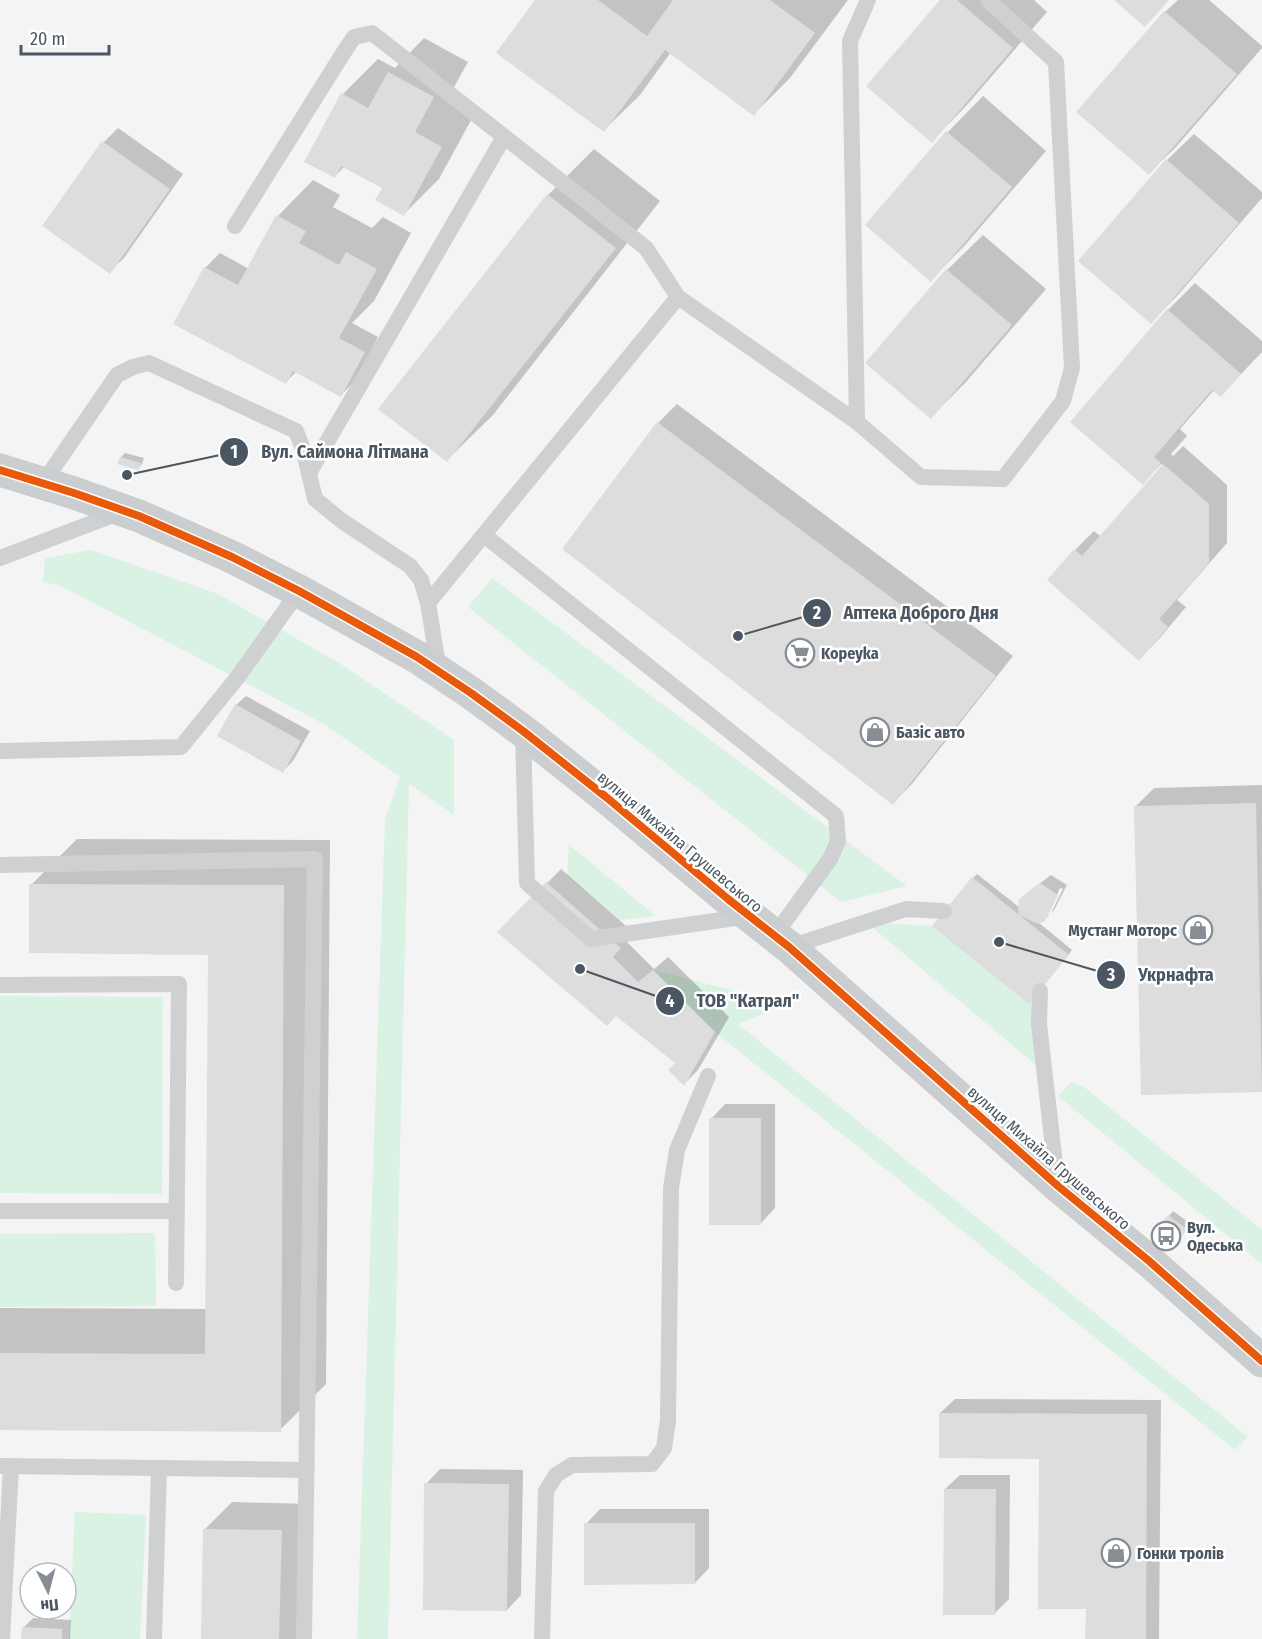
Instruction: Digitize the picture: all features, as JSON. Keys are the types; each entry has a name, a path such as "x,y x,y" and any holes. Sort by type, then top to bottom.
{"main road":[{"name":"вулиця Михайла Грушевського","path":"0,470 140,516 208,546 299,591 439,671 523,731 781,941 1058,1186 1149,1261 1262,1361"}],"lane":[{"path":"857,422 850,41 868,0"},
{"path":"235,226 354,37 372,33 646,249 678,297 857,422 921,477 1003,479 1063,401 1072,368 1056,62 988,0"},
{"path":"309,473 504,137"},
{"path":"429,603 678,297"},
{"path":"43,483 117,375 133,367 149,363 296,431 304,452 315,499 410,566 421,580 429,603 439,671"},
{"path":"0,558 124,511"},
{"path":"484,535 836,816 838,841 830,859 781,941"},
{"path":"0,751 181,747 237,678 299,591"},
{"path":"523,731 527,883 591,939 749,916"},
{"path":"0,865 315,859 304,1639"},
{"path":"781,941 906,909 944,911"},
{"path":"0,985 179,984 176,1283"},
{"path":"1040,992 1039,1024 1058,1186"},
{"path":"542,1639 546,1491 556,1475 572,1465 652,1464 664,1448 668,1420 671,1188 677,1150 708,1076"},
{"path":"0,1211 177,1211"},
{"path":"2,1639 5,1466 307,1470"},
{"path":"154,1639 159,1468"}],"green space":[{"path":"91,550 218,594 339,663 454,740 454,815 409,784 388,1639 357,1639 385,819 400,777 324,724 61,586 43,582 45,558"},
{"path":"492,578 907,886 841,902 468,607"},
{"path":"569,845 656,916 620,920 567,876"},
{"path":"866,922 961,928 1028,983 1044,1072"},
{"path":"653,970 786,1004 738,1024 1248,1437 1235,1450 715,1032"},
{"path":"0,996 163,997 162,1194 0,1193"},
{"path":"1071,1082 1083,1086 1262,1230 1262,1264 1058,1096"},
{"path":"155,1233 156,1306 0,1307 0,1234"},
{"path":"75,1512 146,1515 140,1639 69,1639 70,1621 78,1621 78,1561 73,1561"}],"building":[{"path":"535,0 598,0 647,36 673,0 770,0 815,33 754,116 665,50 604,132 496,53"},
{"path":"940,0 957,0 1013,48 932,143 866,86"},
{"path":"1114,0 1169,0 1145,27"},
{"path":"1164,11 1237,74 1149,175 1076,112"},
{"path":"388,72 434,97 415,132 442,147 404,216 375,200 382,188 341,166 335,178 304,162 341,93 368,108"},
{"path":"946,131 1012,187 931,282 865,225"},
{"path":"102,141 170,189 110,274 42,226"},
{"path":"1166,159 1239,223 1151,324 1078,261"},
{"path":"547,194 616,248 447,462 378,409"},
{"path":"276,215 306,231 299,243 339,265 346,252 377,269 339,338 365,352 341,397 293,371 286,384 173,324 204,267 238,285"},
{"path":"946,269 1012,325 931,419 865,363"},
{"path":"1167,309 1241,374 1221,397 1212,390 1154,457 1161,463 1143,485 1070,422"},
{"path":"657,422 996,676 893,805 562,549"},
{"path":"120,457 141,463 138,470 117,464"},
{"path":"1163,464 1209,504 1209,563 1159,619 1168,627 1139,661 1047,580 1074,549 1082,556"},
{"path":"235,704 301,741 283,773 217,736"},
{"name":"Мустанг Моторс","path":"1256,803 1262,1092 1141,1095 1134,806"},
{"path":"972,877 1069,955 1029,1004 932,926"},
{"path":"546,882 621,948 613,957 638,982 653,970 715,1032 684,1086 668,1070 675,1063 616,1016 607,1026 497,932"},
{"path":"1040,883 1058,895 1045,921 1038,924 1019,915 1018,907 1019,899"},
{"path":"29,884 284,885 281,1432 0,1430 0,1353 205,1354 208,955 29,953"},
{"path":"709,1118 761,1118 761,1225 709,1225"},
{"path":"1168,1215 1187,1229 1183,1235 1163,1221"},
{"path":"939,1413 1147,1414 1146,1639 1085,1639 1086,1609 1038,1609 1039,1459 939,1458"},
{"path":"424,1483 509,1484 507,1611 423,1610"},
{"path":"944,1489 996,1489 995,1615 943,1615"},
{"path":"584,1523 695,1523 695,1584 584,1585"},
{"path":"203,1529 282,1530 279,1639 201,1639"},
{"path":"22,1627 62,1629 62,1639 21,1639"}],"cycle path":[{"path":"0,470 139,516 232,557 299,591 417,657 471,693 606,797 789,947 1058,1186 1149,1261 1262,1361"}],"place":[{"name":"Вул. Саймона Літмана","path":"127,475"},
{"name":"Аптека Доброго Дня","path":"738,636"},
{"name":"Kopeyka","path":"800,653"},
{"name":"Базіс авто","path":"875,732"},
{"name":"Мустанг Моторс","path":"1198,930"},
{"name":"Укрнафта","path":"999,942"},
{"name":"ТОВ \"Катрал\"","path":"580,969"},
{"name":"Вул. Одеська","path":"1166,1236"},
{"name":"Гонки тролів","path":"1116,1553"}]}
